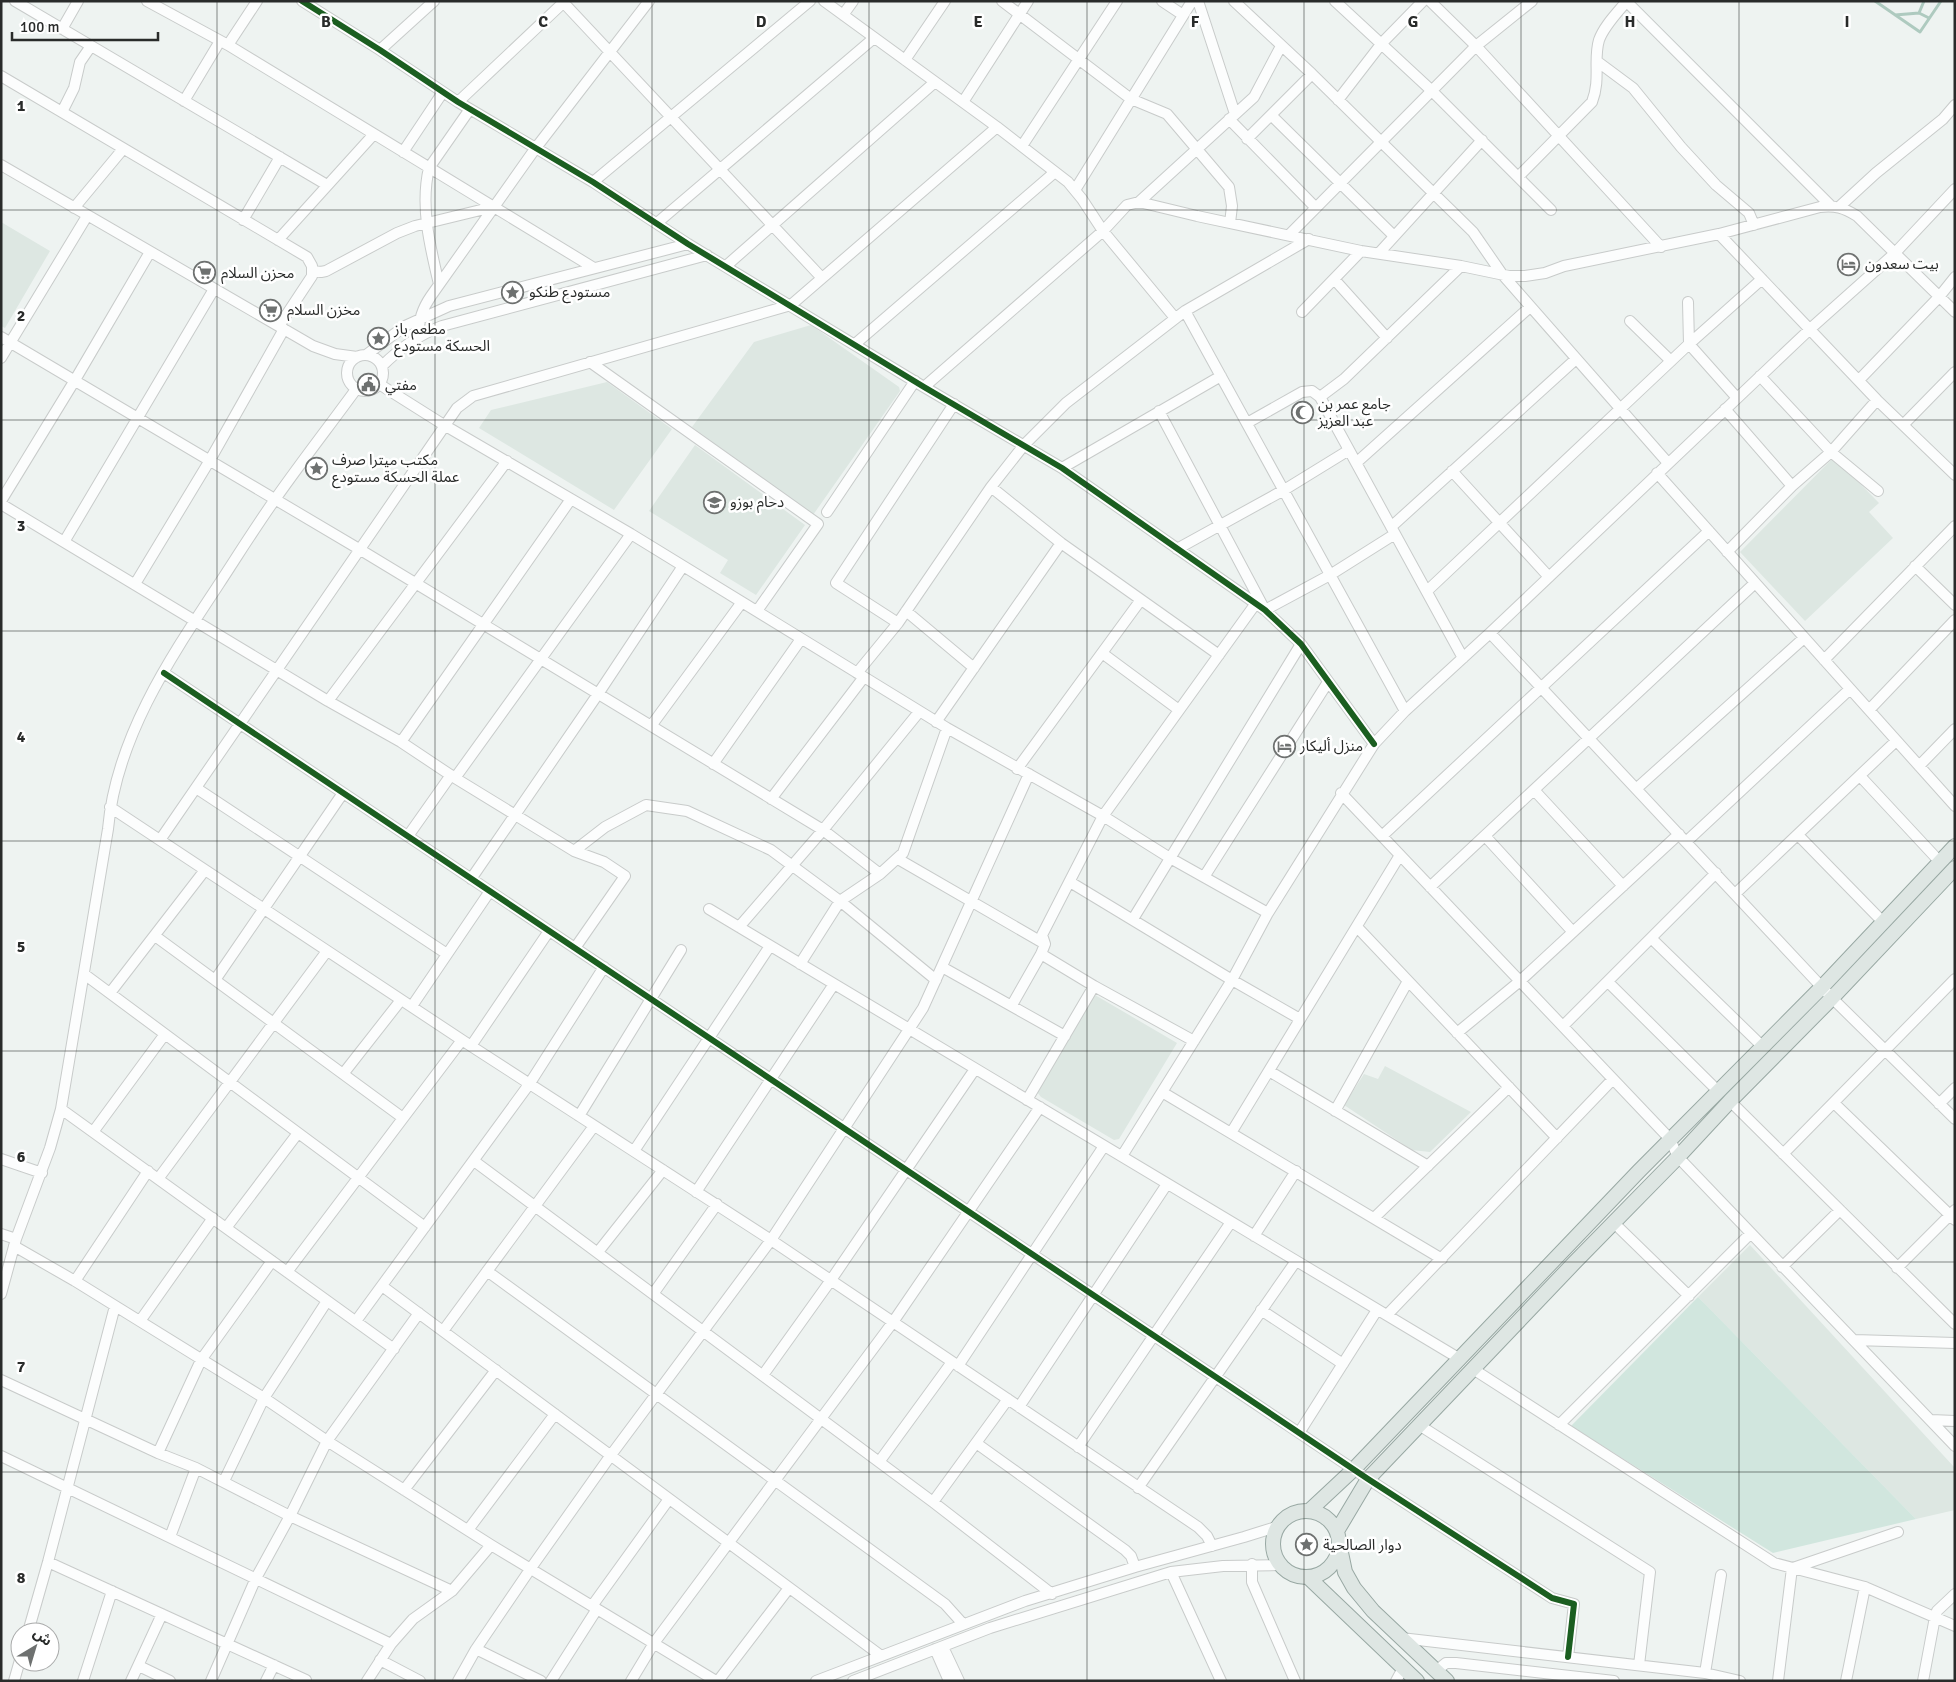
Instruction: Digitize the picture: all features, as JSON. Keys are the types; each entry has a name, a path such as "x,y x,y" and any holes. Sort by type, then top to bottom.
{"main road":[{"path":"1309,1511 1354,1469 1670,1139 1822,986 1955,846"},
{"path":"1337,1531 1368,1479 1955,868"},
{"path":"1339,1545 1336,1559 1327,1570 1308,1577 1293,1574 1281,1565 1277,1559 1274,1539 1278,1526 1292,1514 1309,1511 1326,1517 1337,1531 1345,1572 1354,1588 1373,1611 1441,1676"},
{"path":"1308,1577 1417,1681"}],"street":[{"path":"15,1 327,185"},
{"path":"62,29 78,1"},
{"path":"147,1 224,43 594,268"},
{"path":"184,100 224,43 257,1"},
{"path":"380,50 434,1"},
{"path":"418,336 419,318 424,306 439,284 535,149 649,1"},
{"path":"593,182 810,1"},
{"path":"824,1 1056,172 1075,190 1103,231 1175,318"},
{"path":"843,15 853,1"},
{"path":"905,60 945,1"},
{"path":"1002,1 1131,99 1167,114 1228,187 1232,206 1230,223"},
{"path":"963,102 1028,1"},
{"path":"1022,146 1117,1"},
{"path":"1162,1 1183,15"},
{"path":"1075,190 1192,1"},
{"path":"1198,1 1232,116 1248,139 1316,208"},
{"path":"1234,1 1312,74 1473,232 1502,274 1668,463"},
{"path":"1335,1 1432,91 1551,210"},
{"path":"1338,100 1382,43 1423,1"},
{"path":"1430,1 1476,46 1661,247"},
{"path":"1289,235 1476,46 1532,1"},
{"path":"303,2 458,102 593,182 688,244 1062,468 1177,549 1258,601"},
{"path":"458,102 563,2 822,278"},
{"path":"1518,177 1592,102 1597,90 1599,40 1609,23 1626,2 1835,206 1857,216 1955,312"},
{"path":"657,223 874,38"},
{"path":"62,112 74,88 80,62 91,46"},
{"path":"827,512 920,384 1103,231 1127,205 1138,202 1254,96 1281,46"},
{"path":"1598,62 1633,88 1681,147 1716,185 1748,214 1754,225"},
{"path":"1248,139 1312,74"},
{"path":"1,76 307,257 312,266 313,271 309,280 210,460 135,584"},
{"path":"726,266 935,82"},
{"path":"403,152 443,92"},
{"path":"1138,202 1361,251 1525,276 1545,273 1564,266 1720,234 1820,207 1835,206 1943,119 1955,105"},
{"path":"439,284 426,224 427,177 429,168 470,109"},
{"path":"1271,115 1394,236"},
{"path":"160,840 457,408 473,396 791,305 997,127"},
{"path":"278,240 374,134"},
{"path":"1379,253 1482,140"},
{"path":"74,208 123,149"},
{"path":"243,220 280,157"},
{"path":"3,169 324,351 346,356 362,356 376,358 382,366 382,377 379,384 369,390 357,388 351,383 348,375 351,362 362,356 419,318 448,306 688,244"},
{"path":"855,344 1056,172"},
{"path":"1122,1156 1232,980 1268,913 1341,793 1374,744 1405,711 1490,633 1810,329 1894,254 1953,195"},
{"path":"313,271 326,271 398,233 493,207"},
{"path":"1,358 87,216"},
{"path":"1720,234 1877,400 1955,475"},
{"path":"771,799 898,623 991,487 1024,445 1066,403 1175,318 1309,239"},
{"path":"1302,312 1361,251"},
{"path":"150,252 1,502 276,670 401,742 514,815 574,850 604,862 625,876 575,948"},
{"path":"382,366 418,336 455,322 707,255"},
{"path":"1320,397 1344,379 1461,266"},
{"path":"1859,380 1939,297 1955,277"},
{"path":"1334,279 1387,338"},
{"path":"1427,591 1689,344 1762,279"},
{"path":"64,542 214,289"},
{"path":"1688,302 1689,344 1737,398"},
{"path":"1356,463 1530,307"},
{"path":"1185,311 1405,711"},
{"path":"1630,321 1671,361"},
{"path":"1,337 359,549 824,830 880,874"},
{"path":"1265,610 1330,575 1393,530 1452,471 1576,358"},
{"path":"590,362 818,524 757,611"},
{"path":"1903,425 1955,372"},
{"path":"1062,468 1221,376"},
{"path":"1760,376 1831,452 1878,491"},
{"path":"379,384 444,425 631,534 919,712 1268,913"},
{"path":"1,1294 15,1242 42,1173 60,1108 84,974 110,807 130,740 164,673 195,620 275,499 357,388"},
{"path":"1247,423 1302,392 1312,391 1320,397 1463,658"},
{"path":"1727,552 1792,486 1831,452 1877,400"},
{"path":"898,623 836,583 954,404"},
{"path":"1726,409 1792,486"},
{"path":"1159,411 1258,601 1300,644 1374,744"},
{"path":"1177,549 1284,490 1349,450"},
{"path":"328,701 507,461"},
{"path":"1452,471 1549,577"},
{"path":"1658,474 1955,806"},
{"path":"991,487 1061,543 1218,655"},
{"path":"401,742 571,498"},
{"path":"1824,660 1955,526"},
{"path":"1382,836 1709,531"},
{"path":"408,836 541,660 631,534"},
{"path":"936,722 1061,543"},
{"path":"471,879 683,566"},
{"path":"1915,566 1955,606"},
{"path":"1430,887 1755,583"},
{"path":"1017,769 1140,601"},
{"path":"1012,1005 1043,949 1042,935 1102,816 1258,601"},
{"path":"651,726 742,602"},
{"path":"906,611 974,668"},
{"path":"1869,710 1955,620"},
{"path":"1490,633 1832,998 1955,1120"},
{"path":"1636,789 1804,638"},
{"path":"713,764 801,640"},
{"path":"1132,920 1300,644"},
{"path":"1102,653 1179,710"},
{"path":"164,673 1368,1479 1552,1598 1574,1604 1568,1658"},
{"path":"1204,877 1328,682"},
{"path":"1686,842 1850,689"},
{"path":"739,927 824,830 919,712"},
{"path":"800,964 840,901 880,874 904,853 946,728"},
{"path":"1919,766 1955,729"},
{"path":"1735,894 1896,741"},
{"path":"458,1681 476,1649 531,1568 611,1456 771,1240 910,1029 923,1008 936,980 1028,774"},
{"path":"1860,776 1940,862"},
{"path":"196,788 447,954"},
{"path":"1534,790 1623,886"},
{"path":"216,980 343,793"},
{"path":"1341,793 1670,1139 1678,1157 1750,1234 1955,1446"},
{"path":"574,850 605,828 646,804 686,811 762,845 840,901 936,980"},
{"path":"110,807 471,1046 717,1204 831,1280 1204,1532 1212,1546"},
{"path":"1457,1033 1520,981 1679,834"},
{"path":"1798,835 1882,921"},
{"path":"1485,836 1573,932"},
{"path":"1231,1133 1400,855"},
{"path":"898,859 970,901 1043,949 1094,986 1194,1040"},
{"path":"110,993 205,870"},
{"path":"1563,1026 1716,873"},
{"path":"1070,882 1300,1020"},
{"path":"412,1006 490,891"},
{"path":"709,909 1460,1359"},
{"path":"1357,927 1558,1138"},
{"path":"471,1046 549,930"},
{"path":"155,936 403,1118"},
{"path":"1651,938 1762,1046"},
{"path":"634,1151 770,946"},
{"path":"579,1116 681,950"},
{"path":"158,1179 327,951"},
{"path":"356,1321 530,1083 604,967"},
{"path":"942,967 1065,1036"},
{"path":"84,974 425,1227"},
{"path":"1784,1154 1955,979"},
{"path":"1335,1111 1408,981"},
{"path":"1608,982 1718,1091"},
{"path":"696,1192 834,984"},
{"path":"1027,1100 1094,986"},
{"path":"343,1074 401,1000"},
{"path":"93,1132 165,1034"},
{"path":"287,1272 462,1040"},
{"path":"763,1375 831,1280 975,1069"},
{"path":"1269,1071 1428,1166"},
{"path":"1387,1315 1614,1079"},
{"path":"1374,1218 1509,1087"},
{"path":"1939,1104 1955,1088"},
{"path":"1162,1092 1442,1259"},
{"path":"1730,1101 1955,1324"},
{"path":"1834,1103 1953,1215 1897,1268"},
{"path":"631,1681 654,1644 893,1322 967,1210 1040,1107"},
{"path":"60,1108 394,1349"},
{"path":"443,1331 594,1126"},
{"path":"226,1228 298,1133"},
{"path":"879,1462 955,1364 1104,1146"},
{"path":"1,1159 42,1173"},
{"path":"474,1161 821,1418 1052,1594"},
{"path":"598,1252 663,1170"},
{"path":"75,1281 148,1172"},
{"path":"1254,1236 1296,1172"},
{"path":"1019,1407 1167,1184"},
{"path":"653,1294 717,1204"},
{"path":"1782,1267 1840,1210"},
{"path":"140,1321 213,1218"},
{"path":"1078,1447 1231,1222"},
{"path":"1614,1223 1689,1296"},
{"path":"1,1234 264,1398 327,1441 491,1545 717,1681 789,1588"},
{"path":"1559,1425 1750,1234"},
{"path":"158,1453 201,1360 272,1261"},
{"path":"1138,1488 1296,1261"},
{"path":"487,1271 945,1604 959,1617 963,1624"},
{"path":"382,1286 880,1656"},
{"path":"224,1481 264,1398 328,1301"},
{"path":"31,1622 115,1306"},
{"path":"1261,1310 1343,1364"},
{"path":"1299,1433 1377,1310"},
{"path":"211,1681 256,1578 290,1516 327,1441 419,1313"},
{"path":"1854,1340 1955,1343"},
{"path":"1473,1369 1774,1563 1865,1587 1955,1626"},
{"path":"404,1490 496,1370"},
{"path":"1,1380 158,1453 224,1481 290,1516 452,1591"},
{"path":"933,1502 1008,1399"},
{"path":"468,1530 555,1414"},
{"path":"1930,1420 1955,1421"},
{"path":"1419,1425 1650,1572 1639,1665"},
{"path":"976,1443 1125,1550 1131,1556 1135,1567"},
{"path":"1,1456 391,1644"},
{"path":"170,1537 196,1468"},
{"path":"551,1681 594,1607 669,1499"},
{"path":"816,1681 1025,1601 1278,1526"},
{"path":"1792,1568 1898,1532"},
{"path":"367,1681 391,1644 417,1615 452,1591 491,1545"},
{"path":"48,1562 306,1680"},
{"path":"1252,1564 1252,1582 1295,1681"},
{"path":"853,1681 990,1628 1171,1572 1252,1564 1281,1565"},
{"path":"1778,1681 1792,1568"},
{"path":"1171,1572 1221,1681"},
{"path":"1705,1673 1721,1575"},
{"path":"1846,1681 1865,1587"},
{"path":"83,1681 112,1591"},
{"path":"1923,1681 1937,1611 1955,1594"},
{"path":"132,1681 162,1614"},
{"path":"1401,1638 1705,1673 1740,1681"},
{"path":"939,1648 949,1681"},
{"path":"939,1648 959,1681"},
{"path":"476,1649 541,1681"},
{"path":"1547,1678 1551,1656"},
{"path":"380,1660 420,1681"},
{"path":"1441,1676 1446,1664 1450,1663 1547,1678 1614,1681"},
{"path":"266,1681 274,1665"},
{"path":"138,1666 170,1681"},
{"path":"1396,1681 1403,1668"}],"shaded area":[{"path":"1,222 50,251 5,328 1,326"},
{"path":"811,325 899,387 900,391 813,515 692,427 754,342"},
{"path":"607,382 672,429 614,510 479,428 491,410"},
{"path":"695,445 805,525 756,595 720,573 728,560 649,511"},
{"path":"1834,457 1879,503 1869,512 1893,538 1805,621 1740,552"},
{"path":"1095,995 1177,1043 1119,1139 1114,1140 1041,1097 1037,1092"},
{"path":"1385,1066 1471,1112 1430,1152 1412,1150 1344,1105 1364,1074 1378,1079"},
{"path":"1750,1245 1955,1468 1955,1510 1916,1519 1698,1297"}],"green space":[{"path":"1698,1297 1916,1519 1773,1553 1571,1426"}],"waterway":[{"path":"1875,1 1920,32 1941,1"},
{"path":"1919,13 1924,1"},
{"path":"1895,15 1919,13 1929,18"}],"cycle path":[{"path":"302,1 458,102 593,182 688,244 1062,468 1265,610 1301,644 1374,744"},
{"path":"164,673 1368,1479 1552,1598 1574,1604 1568,1657"}],"place":[{"name":"بيت سعدون","path":"1849,264"},
{"name":"محزن السلام","path":"205,273"},
{"name":"مستودع طنكو","path":"513,292"},
{"name":"مخزن السلام","path":"271,310"},
{"name":"مطعم باز الحسكة مستودع","path":"378,338"},
{"name":"مفتي","path":"369,385"},
{"name":"جامع عمر بن عبد العزيز","path":"1302,413"},
{"name":"مكتب ميترا صرف عملة الحسكة مستودع","path":"316,469"},
{"name":"دحام بوزو","path":"714,502"},
{"name":"منزل أليكار","path":"1284,746"},
{"name":"دوار الصالحية","path":"1307,1545"}]}
